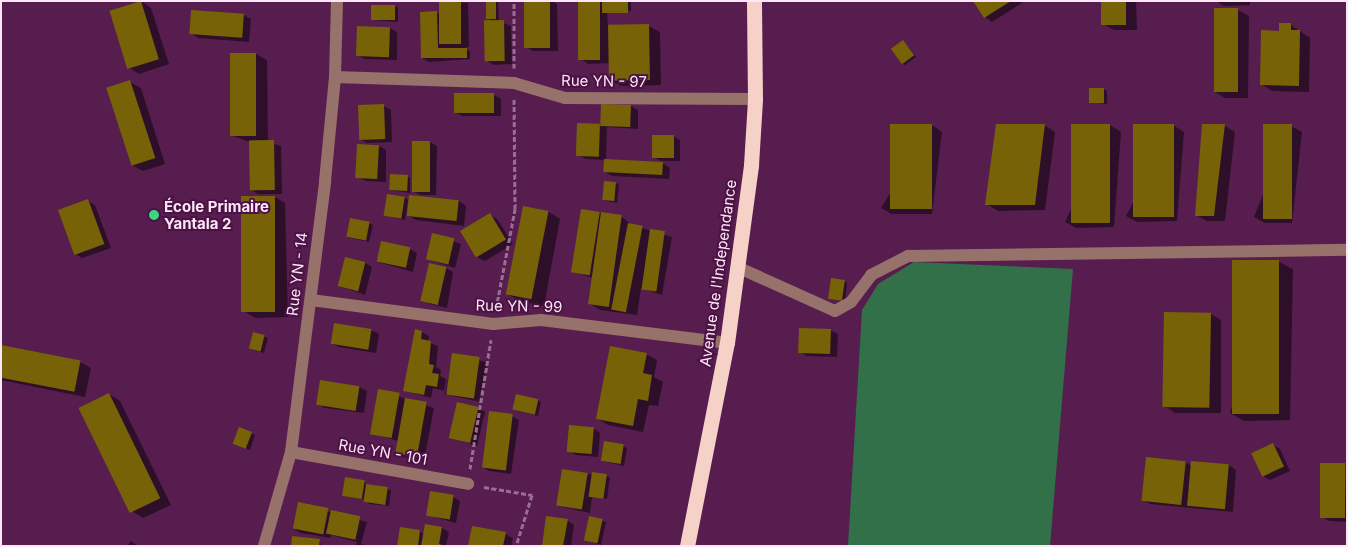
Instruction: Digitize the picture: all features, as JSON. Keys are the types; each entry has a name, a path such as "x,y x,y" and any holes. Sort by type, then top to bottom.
{"highway":[{"name":"Avenue de l'Independance","path":"687,546 727,343 751,165 755,99 754,1"}],"street":[{"name":"Rue YN - 14","path":"264,546 291,452 311,300 336,77 337,1"},
{"name":"Rue YN - 97","path":"336,77 514,83 566,98 755,99"},
{"path":"737,267 835,311 851,302 871,275 908,256 1347,250"},
{"name":"Rue YN - 99","path":"311,300 493,324 541,320 727,343"},
{"name":"Rue YN - 101","path":"291,452 468,484"}],"path":[{"path":"514,1 515,209 493,324 468,484 532,495 516,546"}],"green space":[{"path":"914,262 1073,269 1050,546 848,546 862,310 878,284"}],"building":[{"path":"141,1 159,59 127,69 109,11"},
{"path":"439,1 461,1 461,44 439,44"},
{"path":"486,1 496,1 496,19 486,19"},
{"path":"524,1 550,1 550,48 524,48"},
{"path":"578,1 600,1 600,60 578,60"},
{"path":"602,1 628,1 628,13 602,13"},
{"path":"973,1 1011,1 984,18"},
{"path":"1101,1 1126,1 1126,25 1101,25"},
{"path":"371,5 395,5 395,20 371,20"},
{"path":"1214,8 1238,8 1238,92 1214,92"},
{"path":"191,10 244,14 242,38 189,34"},
{"path":"437,11 438,48 467,48 467,58 421,58 420,12"},
{"path":"484,20 504,20 505,61 485,61"},
{"path":"1279,23 1291,23 1291,30 1300,30 1299,86 1260,85 1261,30 1279,31"},
{"path":"649,24 650,80 609,81 608,25"},
{"path":"357,26 390,27 389,57 356,56"},
{"path":"903,40 914,55 902,64 891,49"},
{"path":"230,53 256,53 256,136 230,136"},
{"path":"130,80 155,158 132,166 106,88"},
{"path":"1089,88 1104,88 1104,103 1089,103"},
{"path":"454,93 494,93 494,113 454,113"},
{"path":"384,104 385,139 359,140 358,105"},
{"path":"601,104 631,105 630,127 600,126"},
{"path":"577,123 600,124 599,157 576,156"},
{"path":"890,124 932,124 932,209 890,209"},
{"path":"996,124 1045,124 1035,205 985,205"},
{"path":"1071,124 1110,124 1110,223 1071,223"},
{"path":"1133,124 1174,124 1174,217 1133,217"},
{"path":"1202,124 1225,124 1214,216 1195,216"},
{"path":"1263,124 1292,124 1292,219 1263,219"},
{"path":"652,135 674,135 674,158 652,158"},
{"path":"249,140 274,140 275,190 250,190"},
{"path":"412,141 430,141 430,192 412,192"},
{"path":"357,144 379,145 377,179 355,178"},
{"path":"604,159 663,162 662,175 603,172"},
{"path":"390,174 408,175 407,191 389,190"},
{"path":"604,181 616,182 614,201 602,200"},
{"path":"387,194 405,197 401,219 384,216"},
{"path":"409,195 459,200 457,221 407,216"},
{"path":"241,196 275,196 275,312 241,312"},
{"path":"88,199 104,244 74,255 58,210"},
{"path":"523,206 549,211 531,299 506,294"},
{"path":"581,209 600,212 590,275 571,272"},
{"path":"601,212 622,215 609,307 588,304"},
{"path":"490,213 506,240 476,258 460,231"},
{"path":"350,218 370,222 366,240 346,237"},
{"path":"628,223 643,226 626,312 611,309"},
{"path":"650,229 665,231 656,291 642,289"},
{"path":"432,233 454,238 448,264 426,259"},
{"path":"381,241 410,247 406,268 377,262"},
{"path":"345,257 365,262 358,291 338,286"},
{"path":"1232,260 1279,260 1279,414 1232,414"},
{"path":"429,263 447,267 438,305 420,301"},
{"path":"831,278 845,280 842,301 828,299"},
{"path":"1164,312 1211,313 1209,408 1162,407"},
{"path":"334,323 372,329 368,350 331,344"},
{"path":"799,328 831,329 830,354 798,353"},
{"path":"415,329 422,331 421,339 431,341 429,364 434,365 432,373 439,374 437,387 426,385 424,395 403,391"},
{"path":"253,332 265,335 261,351 249,348"},
{"path":"1,345 81,360 74,392 1,378"},
{"path":"610,346 647,353 643,373 652,375 648,401 638,399 633,426 596,419"},
{"path":"452,353 480,357 474,398 446,395"},
{"path":"320,380 360,386 356,411 316,405"},
{"path":"378,389 400,393 392,438 370,434"},
{"path":"109,393 160,498 130,513 78,408"},
{"path":"516,394 538,399 535,415 512,410"},
{"path":"405,398 427,402 417,457 395,453"},
{"path":"457,402 478,407 470,443 449,438"},
{"path":"489,411 513,414 506,470 482,468"},
{"path":"569,425 594,427 592,454 567,452"},
{"path":"239,427 252,432 246,449 233,444"},
{"path":"604,441 624,444 621,464 601,461"},
{"path":"1273,443 1284,467 1262,477 1251,453"},
{"path":"1146,457 1186,461 1181,505 1141,501"},
{"path":"1191,461 1229,464 1225,509 1187,506"},
{"path":"1320,463 1345,463 1345,518 1320,518"},
{"path":"562,469 588,473 582,510 556,506"},
{"path":"592,472 607,474 603,499 589,497"},
{"path":"345,477 365,480 362,499 342,496"},
{"path":"366,484 388,487 385,505 363,502"},
{"path":"430,491 454,495 450,519 426,516"},
{"path":"298,502 328,508 323,534 293,529"},
{"path":"331,510 360,516 355,540 326,533"},
{"path":"546,516 568,519 563,546 542,546"},
{"path":"589,516 603,519 597,543 584,540"},
{"path":"425,524 442,527 439,544 445,546 421,546"},
{"path":"472,526 506,532 503,546 468,546"},
{"path":"400,527 420,530 418,546 397,546"},
{"path":"292,536 320,539 319,546 291,546"}],"place":[{"name":"École Primaire Yantala 2","path":"154,215"}]}
